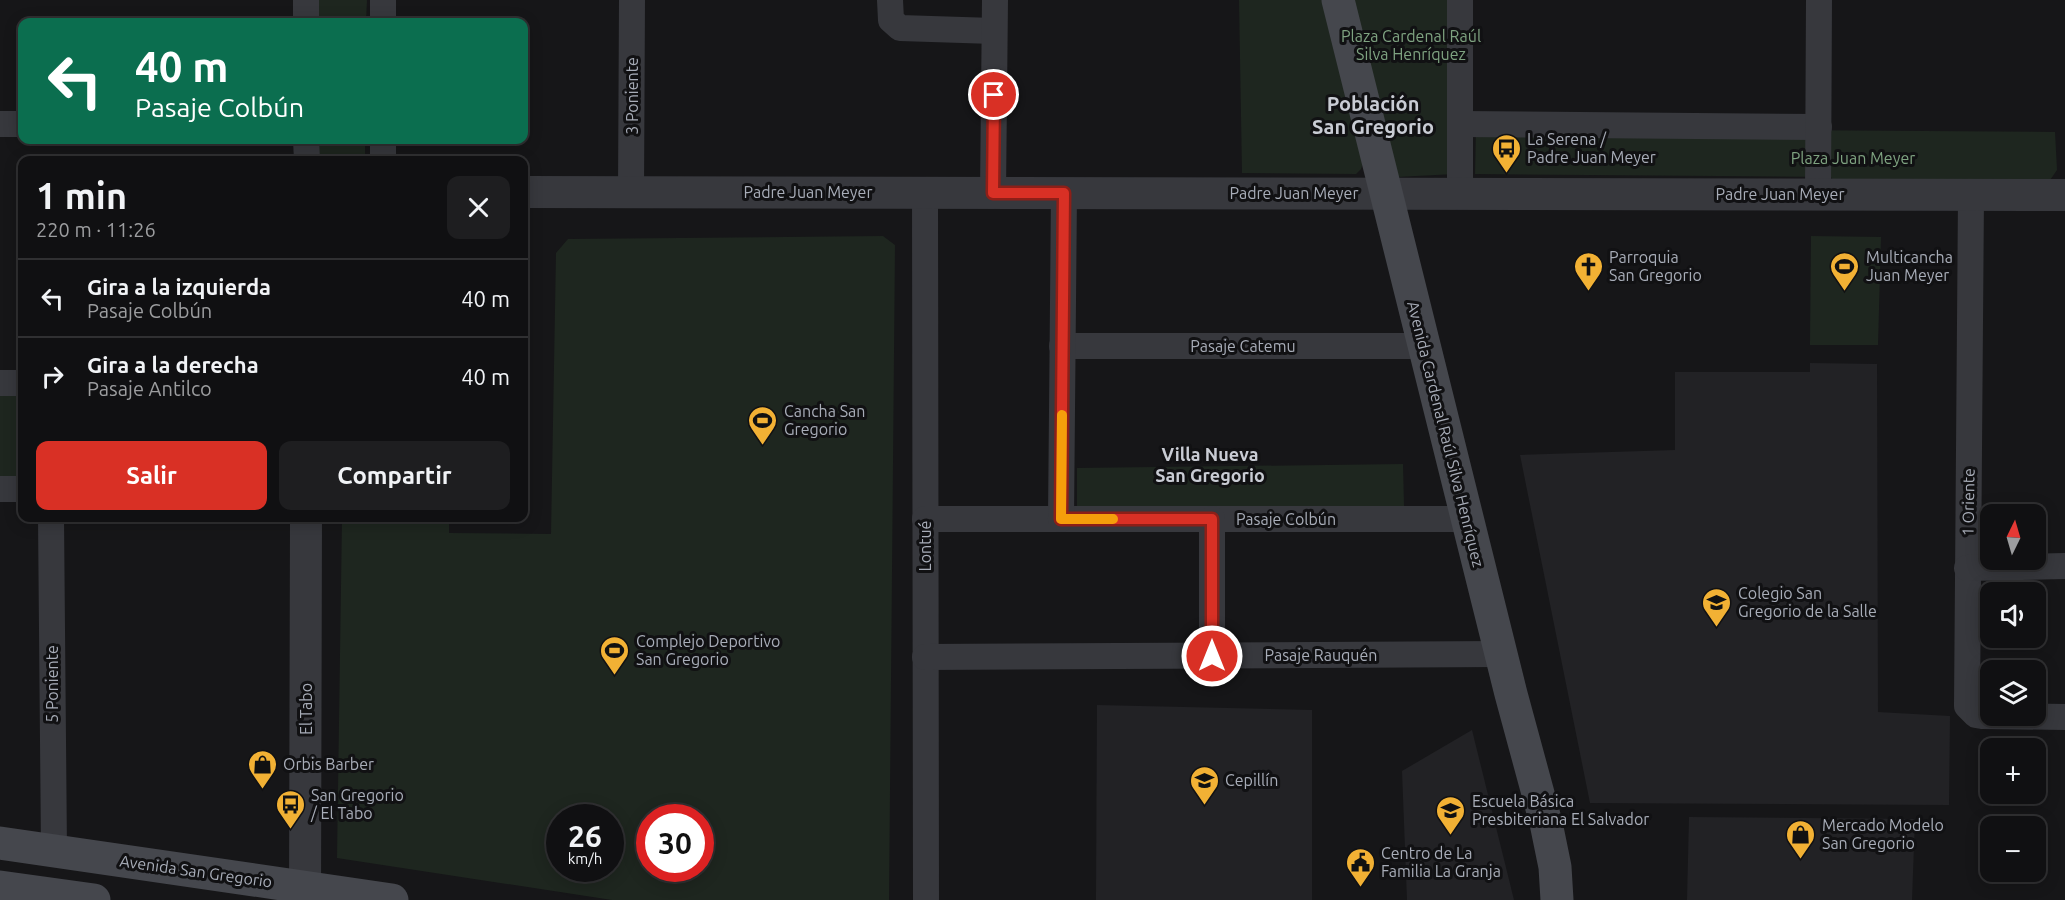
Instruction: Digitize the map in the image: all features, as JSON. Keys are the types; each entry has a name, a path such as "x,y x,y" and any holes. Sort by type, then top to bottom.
{"main road":[{"name":"Avenida Cardenal Raúl Silva Henríquez","path":"1338,0 1546,823 1555,867 1557,900"},
{"name":"Avenida San Gregorio","path":"0,843 305,894 392,900"},
{"name":"Avenida Cardenal Raúl Silva Henríquez","path":"1555,867 1568,900"},
{"path":"0,887 94,900"}],"street":[{"path":"306,0 306,18"},
{"path":"383,0 383,18"},
{"name":"3 Poniente","path":"631,192 632,0"},
{"path":"890,0 891,20 900,28 994,31"},
{"path":"993,193 995,0"},
{"path":"1460,0 1460,194"},
{"path":"1818,195 1819,0"},
{"path":"1460,123 1818,127"},
{"path":"0,124 18,124"},
{"name":"Padre Juan Meyer","path":"528,192 2065,195"},
{"name":"Lontué","path":"925,193 926,900"},
{"path":"1061,519 1064,193"},
{"name":"1 Oriente","path":"1971,195 1967,706 1976,715 1982,716 2065,717"},
{"name":"Pasaje Catemu","path":"1062,346 1424,346"},
{"path":"0,383 18,383"},
{"path":"0,489 18,489"},
{"name":"Pasaje Colbún","path":"925,519 1468,519"},
{"path":"1212,519 1212,656"},
{"name":"5 Poniente","path":"51,522 54,851"},
{"name":"El Tabo","path":"305,894 306,522"},
{"path":"1967,568 2065,567"},
{"name":"Pasaje Rauquén","path":"925,657 1502,654"}],"shaded area":[{"name":"Colegio San Gregorio de la Salle","path":"1810,363 1877,364 1878,712 1950,716 1949,805 1590,803 1520,455 1675,450 1675,372 1810,372"},
{"name":"Cepillín","path":"1097,705 1312,710 1312,900 1096,900"},
{"name":"Escuela Básica Presbiteriana El Salvador","path":"1472,730 1514,900 1407,900 1402,771"},
{"name":"Mercado Modelo San Gregorio","path":"1689,817 1915,819 1912,900 1687,900"}],"green space":[{"path":"317,0 367,0 366,18 317,18"},
{"path":"1239,0 1324,0 1365,157 1361,169 1356,174 1242,173"},
{"name":"Plaza Cardenal Raúl Silva Henríquez","path":"1354,0 1455,0 1455,174 1397,177"},
{"name":"Plaza Juan Meyer","path":"1476,128 2055,132 2057,170 2048,183 1836,186 1831,177 1475,174"},
{"path":"317,144 365,144 365,156 316,156"},
{"name":"Complejo Deportivo San Gregorio","path":"883,236 895,245 889,900 612,900 337,858 342,522 449,522 449,533 551,534 556,253 568,239"},
{"name":"Multicancha Juan Meyer","path":"1811,236 1881,237 1878,345 1810,345"},
{"path":"0,394 18,394 18,479 0,479"},
{"path":"1403,464 1404,506 1077,509 1077,468"}],"slow traffic":[{"path":"1062,415 1061,519 1113,519"}],"place":[{"name":"La Serena / Padre Juan Meyer","path":"1506,174"},
{"name":"Parroquia San Gregorio","path":"1588,292"},
{"name":"Multicancha Juan Meyer","path":"1845,292"},
{"name":"Cancha San Gregorio","path":"763,446"},
{"name":"Colegio San Gregorio de la Salle","path":"1717,628"},
{"name":"Complejo Deportivo San Gregorio","path":"615,676"},
{"name":"Orbis Barber","path":"262,790"},
{"name":"Cepillín","path":"1204,806"},
{"name":"San Gregorio / El Tabo","path":"290,830"},
{"name":"Escuela Básica Presbiteriana El Salvador","path":"1451,836"},
{"name":"Mercado Modelo San Gregorio","path":"1801,860"},
{"name":"Centro de La Familia La Granja","path":"1360,888"}],"district":[{"name":"Población San Gregorio","path":"1373,116"},
{"name":"Villa Nueva San Gregorio","path":"1210,465"}],"route":[{"path":"994,95 993,193 1064,193 1061,519 1212,519 1212,656"}]}
